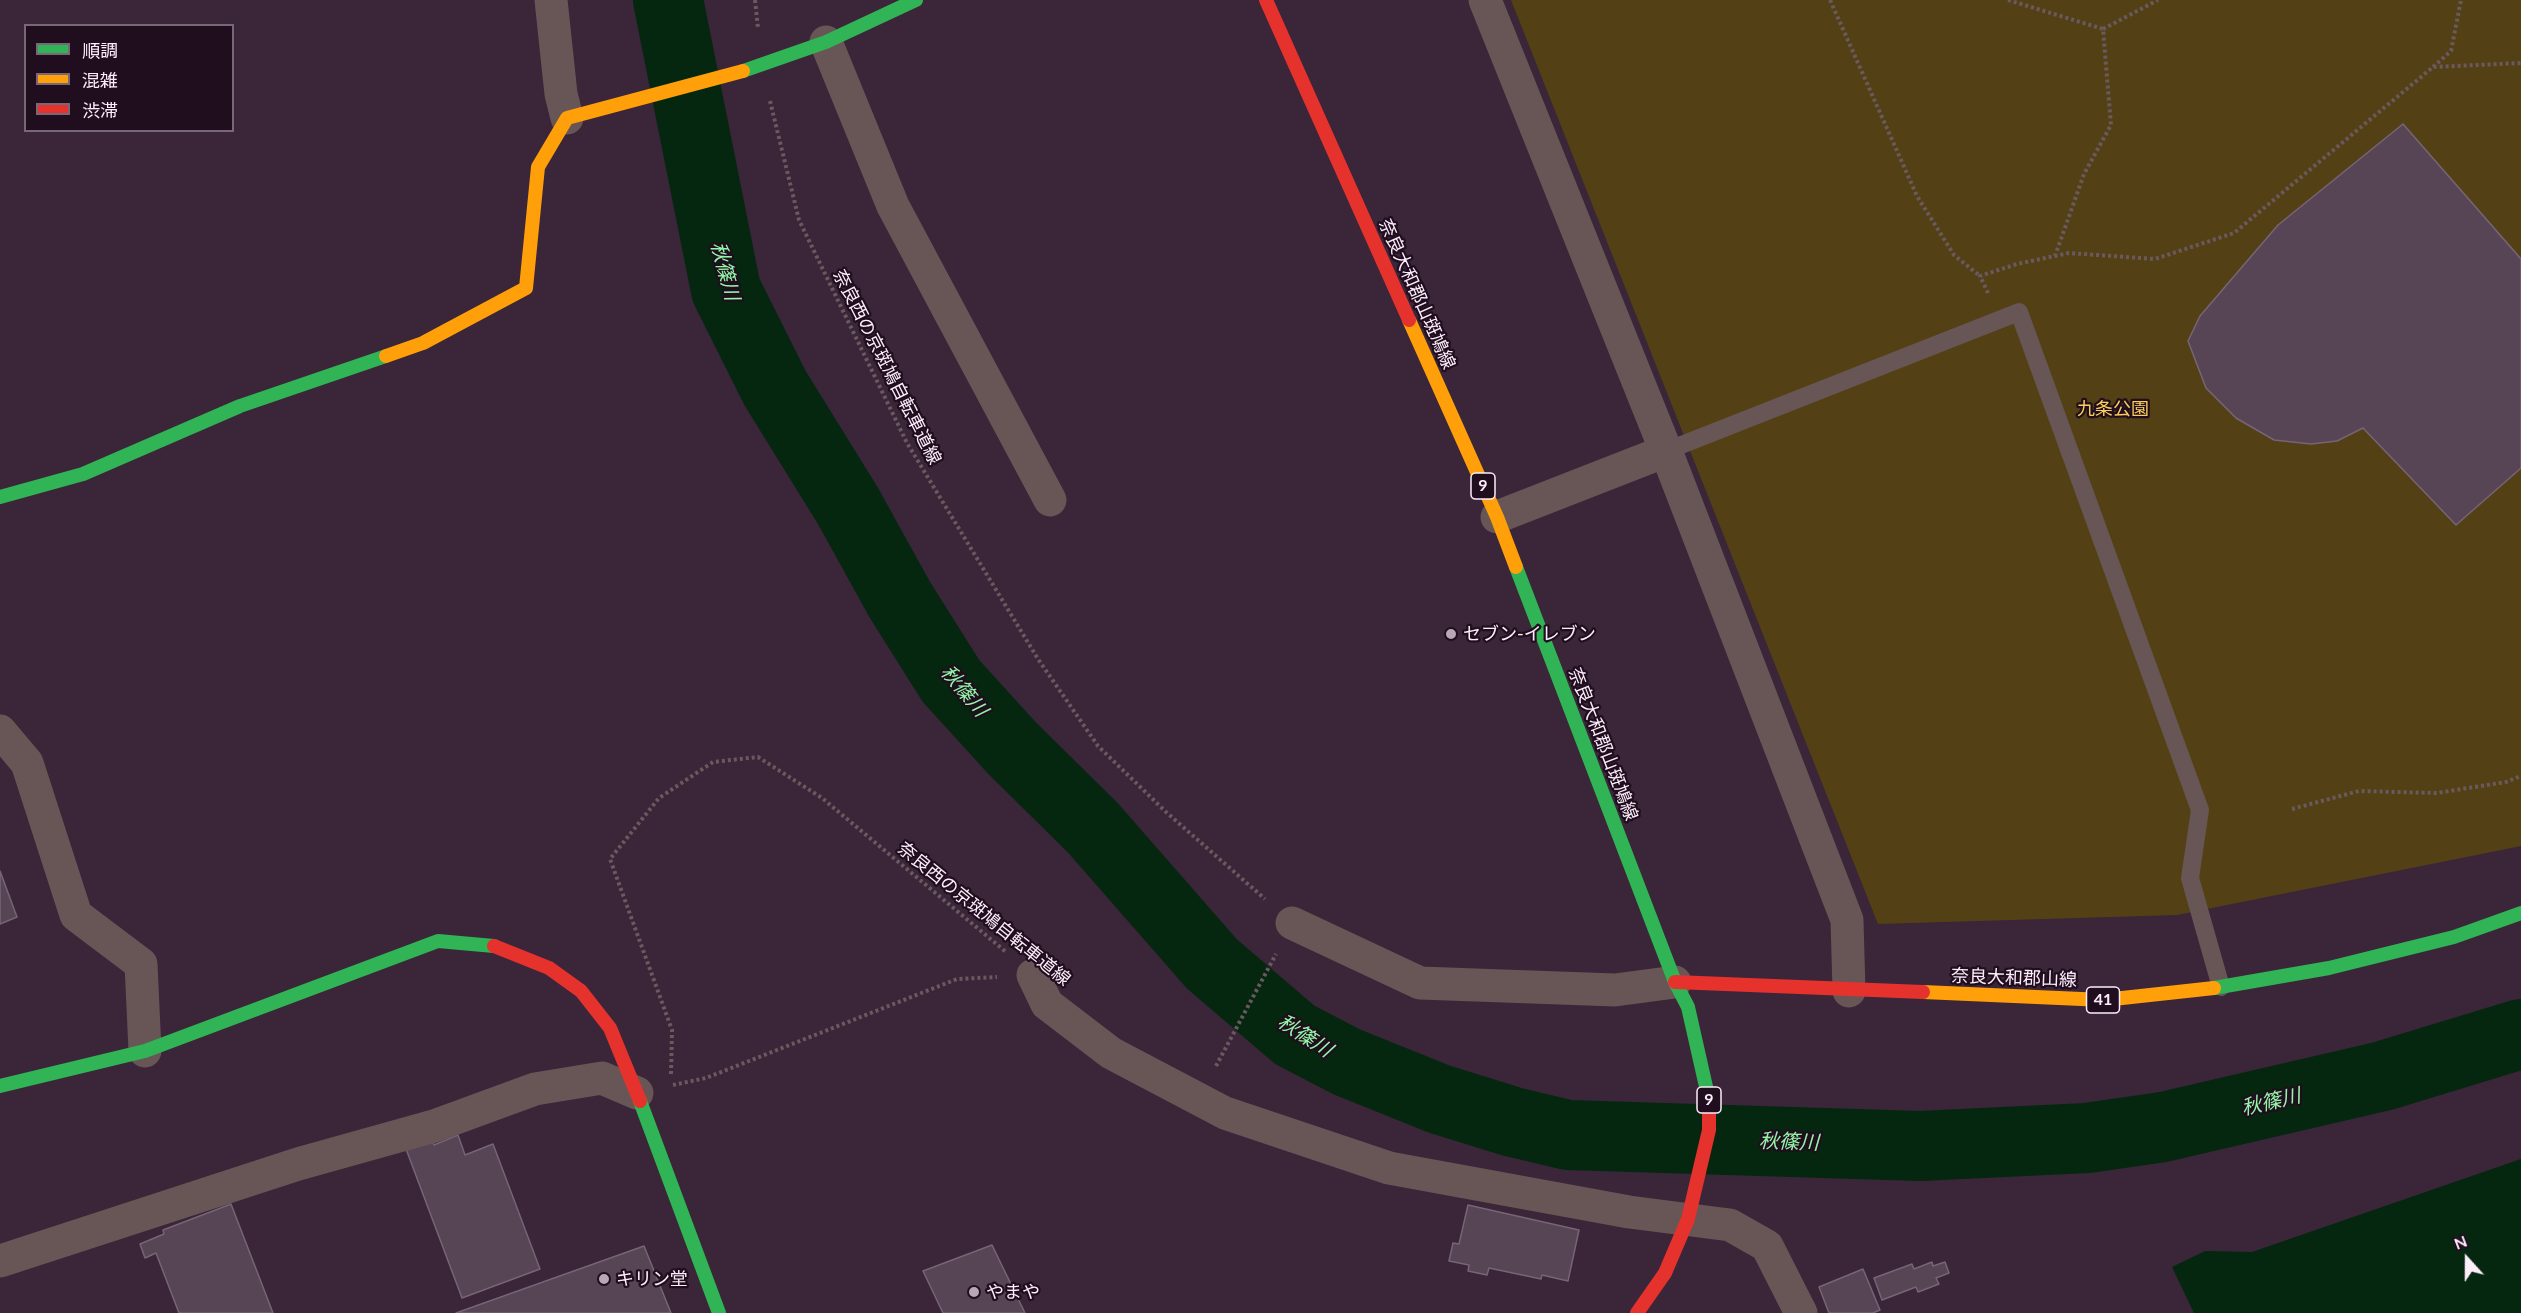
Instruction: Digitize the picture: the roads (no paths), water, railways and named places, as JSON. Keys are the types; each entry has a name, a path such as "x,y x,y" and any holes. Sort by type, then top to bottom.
{"main road":[{"path":"0,497 83,474 240,406 423,343 526,288 538,166 581,114 762,66 826,42 916,0"},
{"name":"奈良大和郡山斑鳩線","path":"1266,0 1497,517 1682,995 1709,1100 1709,1130 1691,1207 1665,1273 1637,1313"},
{"name":"奈良大和郡山線","path":"1682,995 1849,991 2104,1000 2221,987 2329,968 2454,937 2521,913"},
{"path":"0,1086 145,1051 438,941 499,946 549,968 581,991 610,1028 637,1092 719,1313"}],"street":[{"path":"551,0 561,94 581,114"},
{"path":"1485,0 1666,451 1847,920 1849,991"},
{"path":"826,42 893,206 1050,500"},
{"path":"1497,517 1666,451"},
{"path":"0,731 27,763 76,915 141,964 145,1051"},
{"path":"1292,923 1420,983 1615,990 1682,995"},
{"path":"1033,975 1047,1004 1111,1053 1225,1113 1389,1168 1629,1212 1691,1207 1767,1246 1801,1313"},
{"path":"0,1261 298,1164 434,1126 535,1089 602,1078 637,1092"}],"lane":[{"path":"1666,451 2019,312 2200,810 2190,878 2221,987"}],"waterway":[{"name":"秋篠川","path":"668,0 726,290 775,388 848,506 900,600 951,681 1012,748 1093,828 1212,964 1295,1035 1347,1062 1439,1099 1513,1122 1568,1135 1920,1146 2087,1138 2163,1127 2383,1076 2521,1034"}],"place":[{"name":"セブン-イレブン","path":"1451,634"},
{"name":"キリン堂","path":"604,1279"},
{"name":"やまや","path":"974,1292"}],"park label":[{"name":"九条公園","path":"2113,409"}]}
